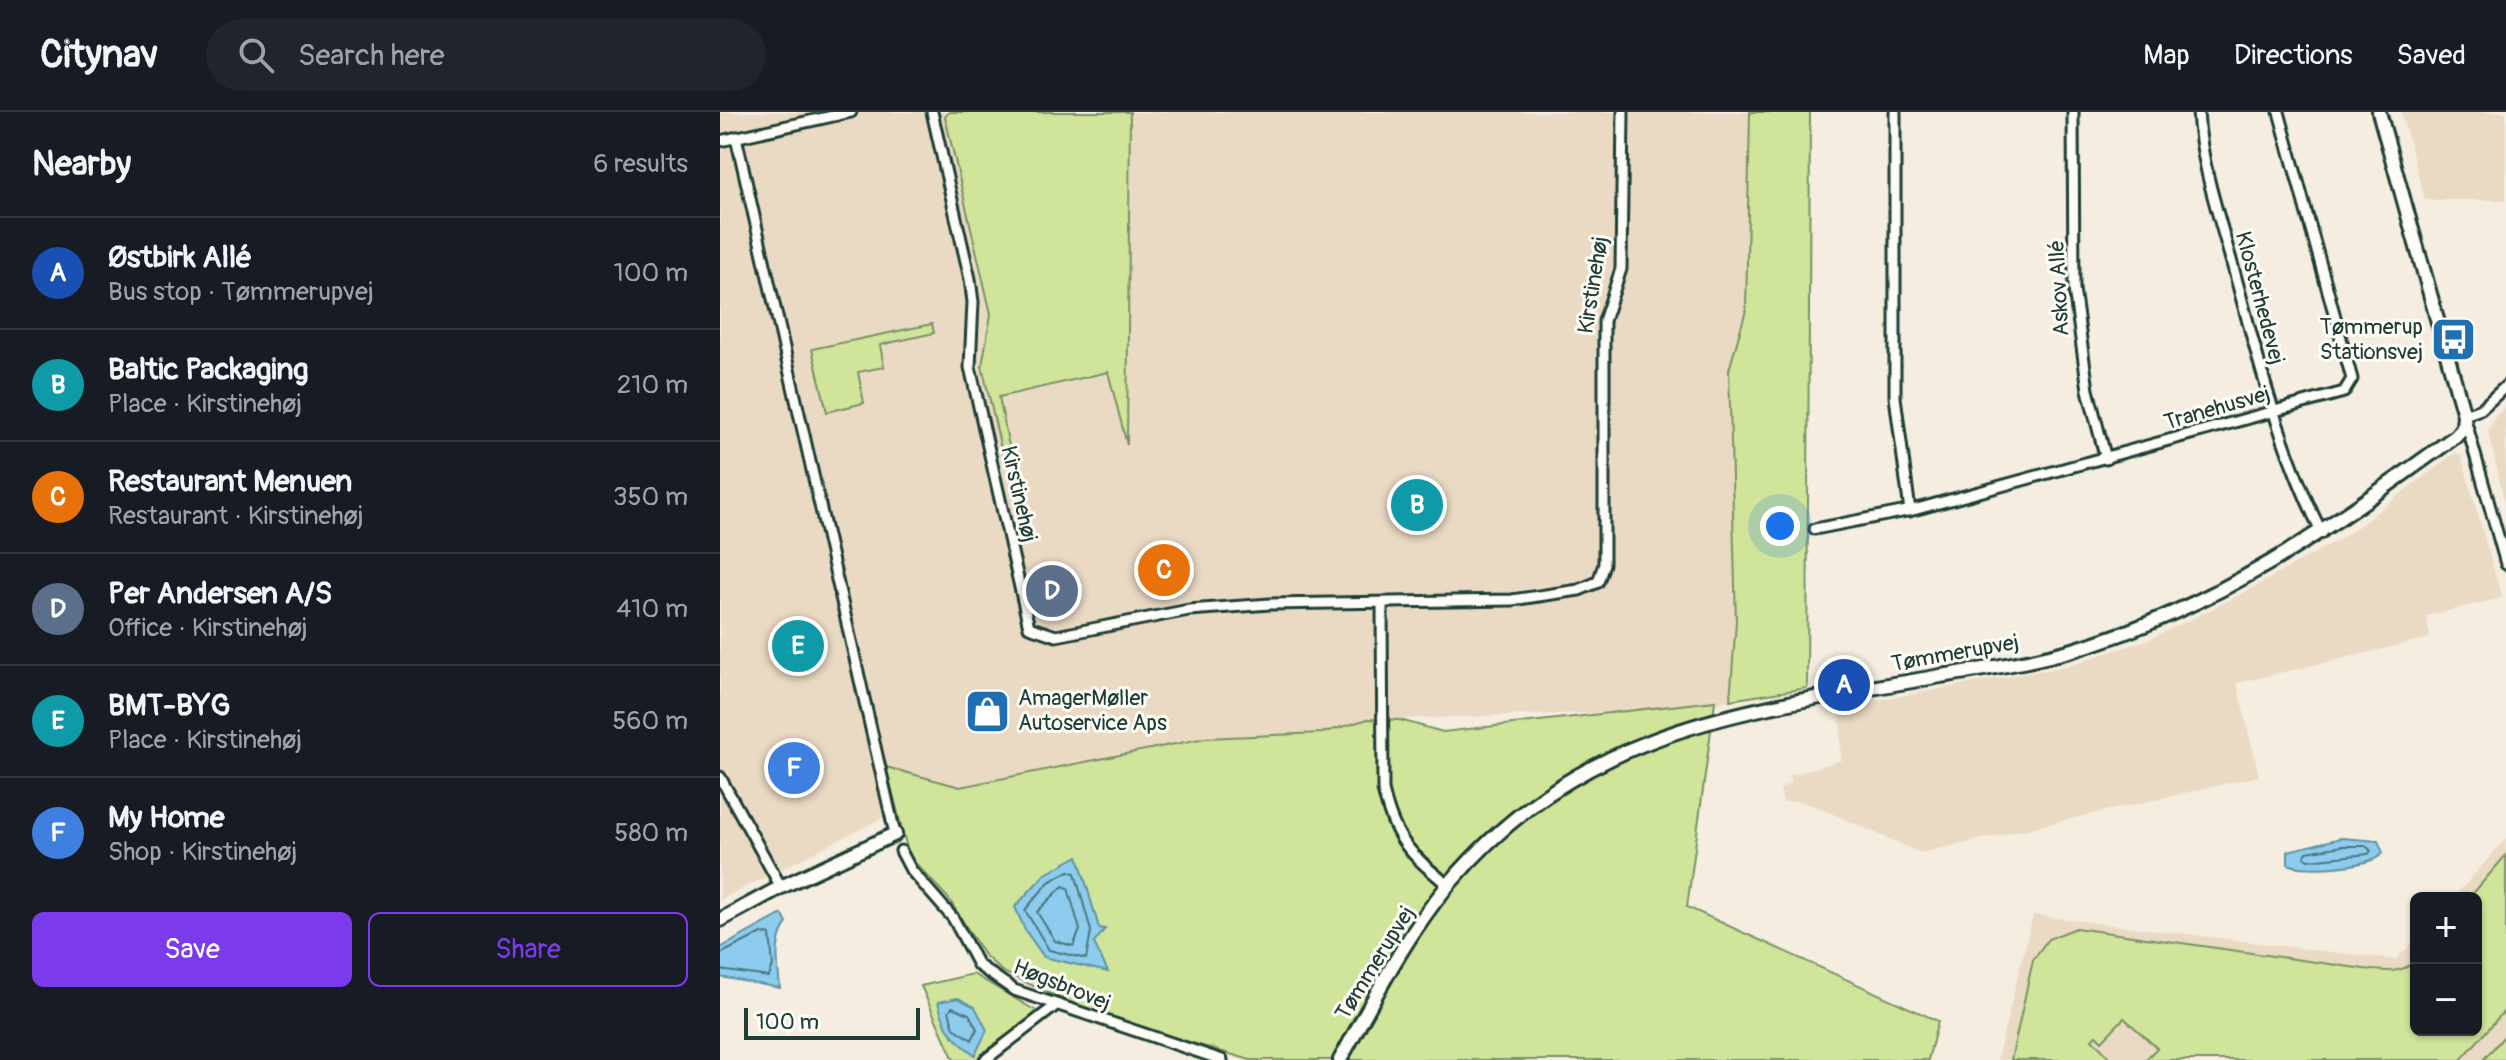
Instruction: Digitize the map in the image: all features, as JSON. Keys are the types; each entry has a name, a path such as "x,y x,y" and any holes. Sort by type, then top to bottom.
{"street":[{"path":"720,141 851,112"},
{"name":"Kirstinehøj","path":"932,112 970,279 973,302 970,367 1029,627 1056,636 1189,610 1270,604 1512,600 1579,590 1598,582 1604,564 1604,321 1621,269 1623,112"},
{"path":"1895,112 1895,397 1910,511"},
{"name":"Askov Allé","path":"2073,112 2077,321 2088,390 2106,459"},
{"name":"Klosterhedevej","path":"2198,112 2205,164 2272,411 2296,482 2322,533"},
{"name":"Tranehusvej","path":"1815,529 1910,511 2344,392 2352,379 2279,112"},
{"path":"2379,112 2506,564"},
{"path":"720,920 781,887 895,834 736,137"},
{"path":"2464,415 2481,409 2506,386"},
{"name":"Tømmerupvej","path":"1340,1060 1398,959 1448,885 1517,817 1600,762 1654,738 1733,714 2072,650 2177,613 2272,564 2322,533 2456,436 2463,427 2464,415"},
{"path":"1382,603 1386,802 1397,835 1411,855 1448,885"},
{"path":"720,777 781,887"},
{"name":"Høgsbrovej","path":"901,851 911,870 953,918 978,965 1014,990 1222,1060"},
{"path":"985,1060 1055,1006"}],"shaded area":[{"path":"720,112 1750,112 1746,310 1729,370 1736,621 1730,700 1687,710 1397,719 1320,737 960,788 906,771 877,777 882,818 720,900"},
{"path":"2401,112 2506,112 2506,200 2425,200"},
{"path":"2506,406 2506,507 2488,431 2494,418"},
{"path":"2455,453 2461,455 2502,598 2426,616 2430,638 2237,683 2259,776 1921,853 1819,808 1798,801 1783,802 1780,789 1792,782 1789,776 1841,760 1840,707 2066,666 2148,640 2242,594 2348,534"},
{"path":"2506,839 2506,1060 1997,1060 2033,915 2396,960 2410,945 2410,1036 2482,1036 2482,892 2458,892"}],"green space":[{"path":"949,112 1130,112 1127,445 1108,372 999,397 1010,451 1002,453 982,366 991,314 945,117"},
{"path":"1750,112 1810,112 1807,688 1730,700 1736,621 1729,370 1746,310"},
{"path":"932,324 934,333 880,345 884,367 858,372 864,403 827,412 812,349"},
{"path":"1715,701 1687,907 1938,1021 1928,1060 1250,1060 1095,1014 1003,972 984,955 949,899 909,856 886,767 960,787 1205,738 1322,733 1368,719 1400,720 1443,732"},
{"path":"2506,855 2506,1009 2461,1060 2145,1060 2157,1048 2124,1018 2102,1041 2096,1035 2092,1039 2112,1060 2011,1060 2033,960 2048,939 2076,928 2378,971 2398,970 2410,966 2410,1036 2482,1036 2482,892 2474,892"},
{"path":"973,974 1038,1012 976,1060 954,1060 921,986"},
{"path":"2506,1034 2506,1060 2483,1060"}],"water":[{"path":"2341,838 2378,841 2383,853 2365,862 2337,867 2308,868 2288,864 2288,851"},
{"path":"1078,856 1099,928 1105,929 1094,943 1108,972 1044,957 1025,930 1015,907 1044,875"},
{"path":"782,914 787,923 778,946 780,988 720,977 720,948"},
{"path":"958,998 975,1007 987,1030 975,1055 950,1033 938,1002"}],"place":[{"name":"Tømmerup Stationsvej","path":"2454,340"},
{"name":"Baltic Packaging","path":"1417,505"},
{"name":"Restaurant Menuen","path":"1164,570"},
{"name":"Per Andersen A/S","path":"1052,591"},
{"name":"BMT-BYG","path":"798,646"},
{"name":"Østbirk Allé","path":"1844,685"},
{"name":"AmagerMøller Autoservice Aps","path":"987,711"},
{"name":"My Home","path":"794,768"}]}
